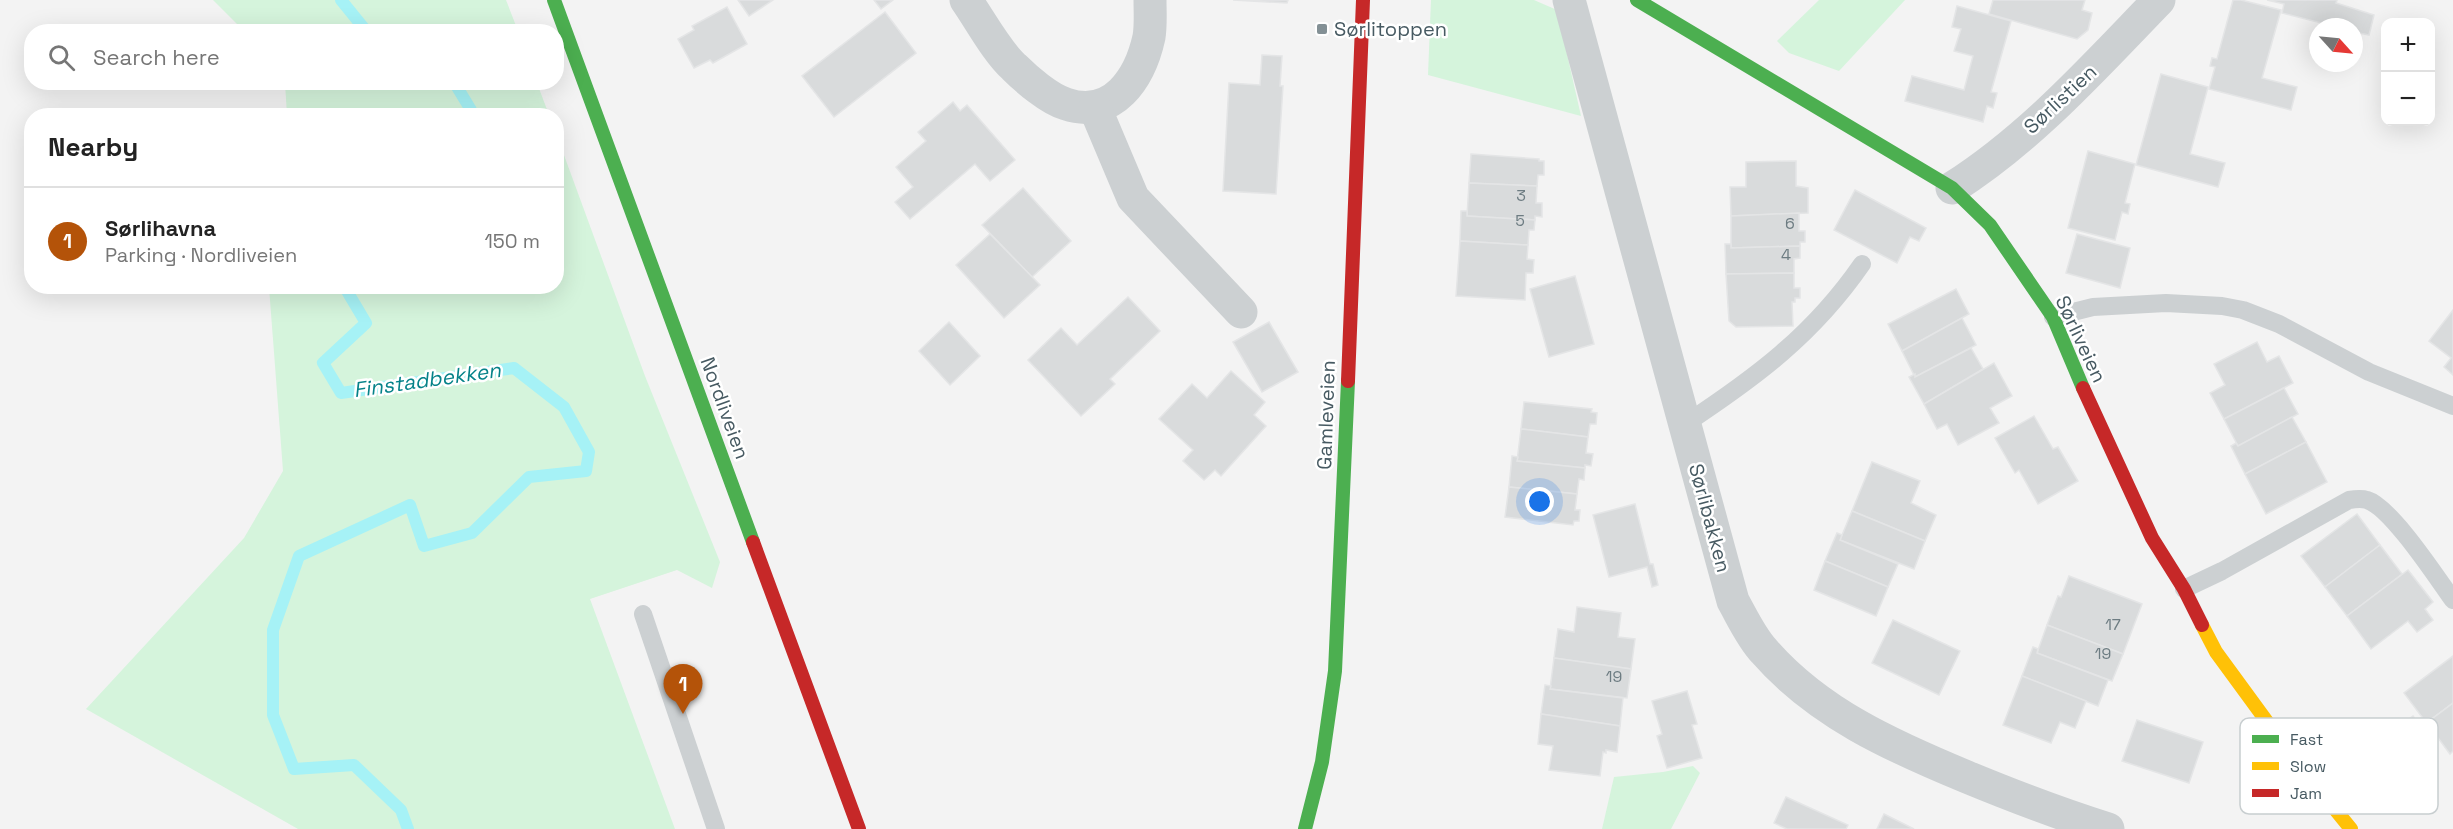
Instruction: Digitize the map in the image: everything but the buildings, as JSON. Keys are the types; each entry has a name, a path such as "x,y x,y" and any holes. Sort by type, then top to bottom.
{"street":[{"name":"Nordliveien","path":"554,0 563,24"},
{"path":"966,0 1012,66 1038,87 1065,104 1095,108 1123,93 1140,65 1149,36 1150,0"},
{"name":"Gamleveien","path":"1305,829 1326,749 1335,668 1341,569 1362,0"},
{"name":"Sørlibakken","path":"1569,0 1733,601 1762,650 1808,692 1857,728 2024,801 2108,829"},
{"name":"Sørliveien","path":"1637,0 1740,59 1952,188 1990,225 2054,317 2094,415 2152,538 2184,589 2216,652 2264,718"},
{"name":"Sørlistien","path":"1952,188 1983,168 2065,98 2159,0"},
{"name":"Nordliveien","path":"564,27 859,829"},
{"path":"1095,108 1133,198 1241,312"}],"lane":[{"path":"1685,424 1739,388 1808,331 1839,297 1862,264"},
{"path":"2054,317 2093,307 2155,304 2232,308 2279,324 2370,372 2453,406"},
{"path":"2184,589 2222,571 2349,500 2358,499 2368,500 2380,507 2453,600"},
{"path":"643,614 716,829"}],"green space":[{"path":"213,0 506,0 515,24 237,24"},
{"path":"1431,0 1534,0 1557,10 1581,116 1428,75"},
{"path":"1819,0 1905,0 1839,71 1789,53 1777,41"},
{"path":"285,90 540,90 546,108 287,108"},
{"path":"564,155 645,376 720,562 712,588 677,570 590,599 675,829 298,829 86,709 244,538 283,471 270,294 564,294"},
{"path":"1693,766 1700,773 1671,829 1602,829 1614,777 1663,772"}],"waterway":[{"name":"Finstadbekken","path":"341,0 360,24"},
{"name":"Finstadbekken","path":"459,90 470,108"},
{"name":"Finstadbekken","path":"349,294 366,323 323,363 341,393 514,368 564,407 589,452 586,471 529,477 472,533 424,546 410,505 299,556 273,630 273,715 294,769 354,765 401,810 408,829"}],"traffic: fast":[{"path":"554,0 563,24"},
{"path":"1637,0 1952,188 1990,225 2053,317 2083,388"},
{"path":"564,27 753,542"},
{"path":"1305,829 1322,762 1335,671 1348,381"}],"traffic: slow":[{"path":"2202,625 2216,652 2264,718"},
{"path":"2339,814 2351,829"}],"traffic: jam":[{"path":"1348,381 1363,0"},
{"path":"2083,388 2152,538 2184,589 2202,625"},
{"path":"753,542 859,829"}],"place":[{"name":"Sørlitoppen","path":"1322,29"},
{"name":"Sørlihavna","path":"683,714"}]}
